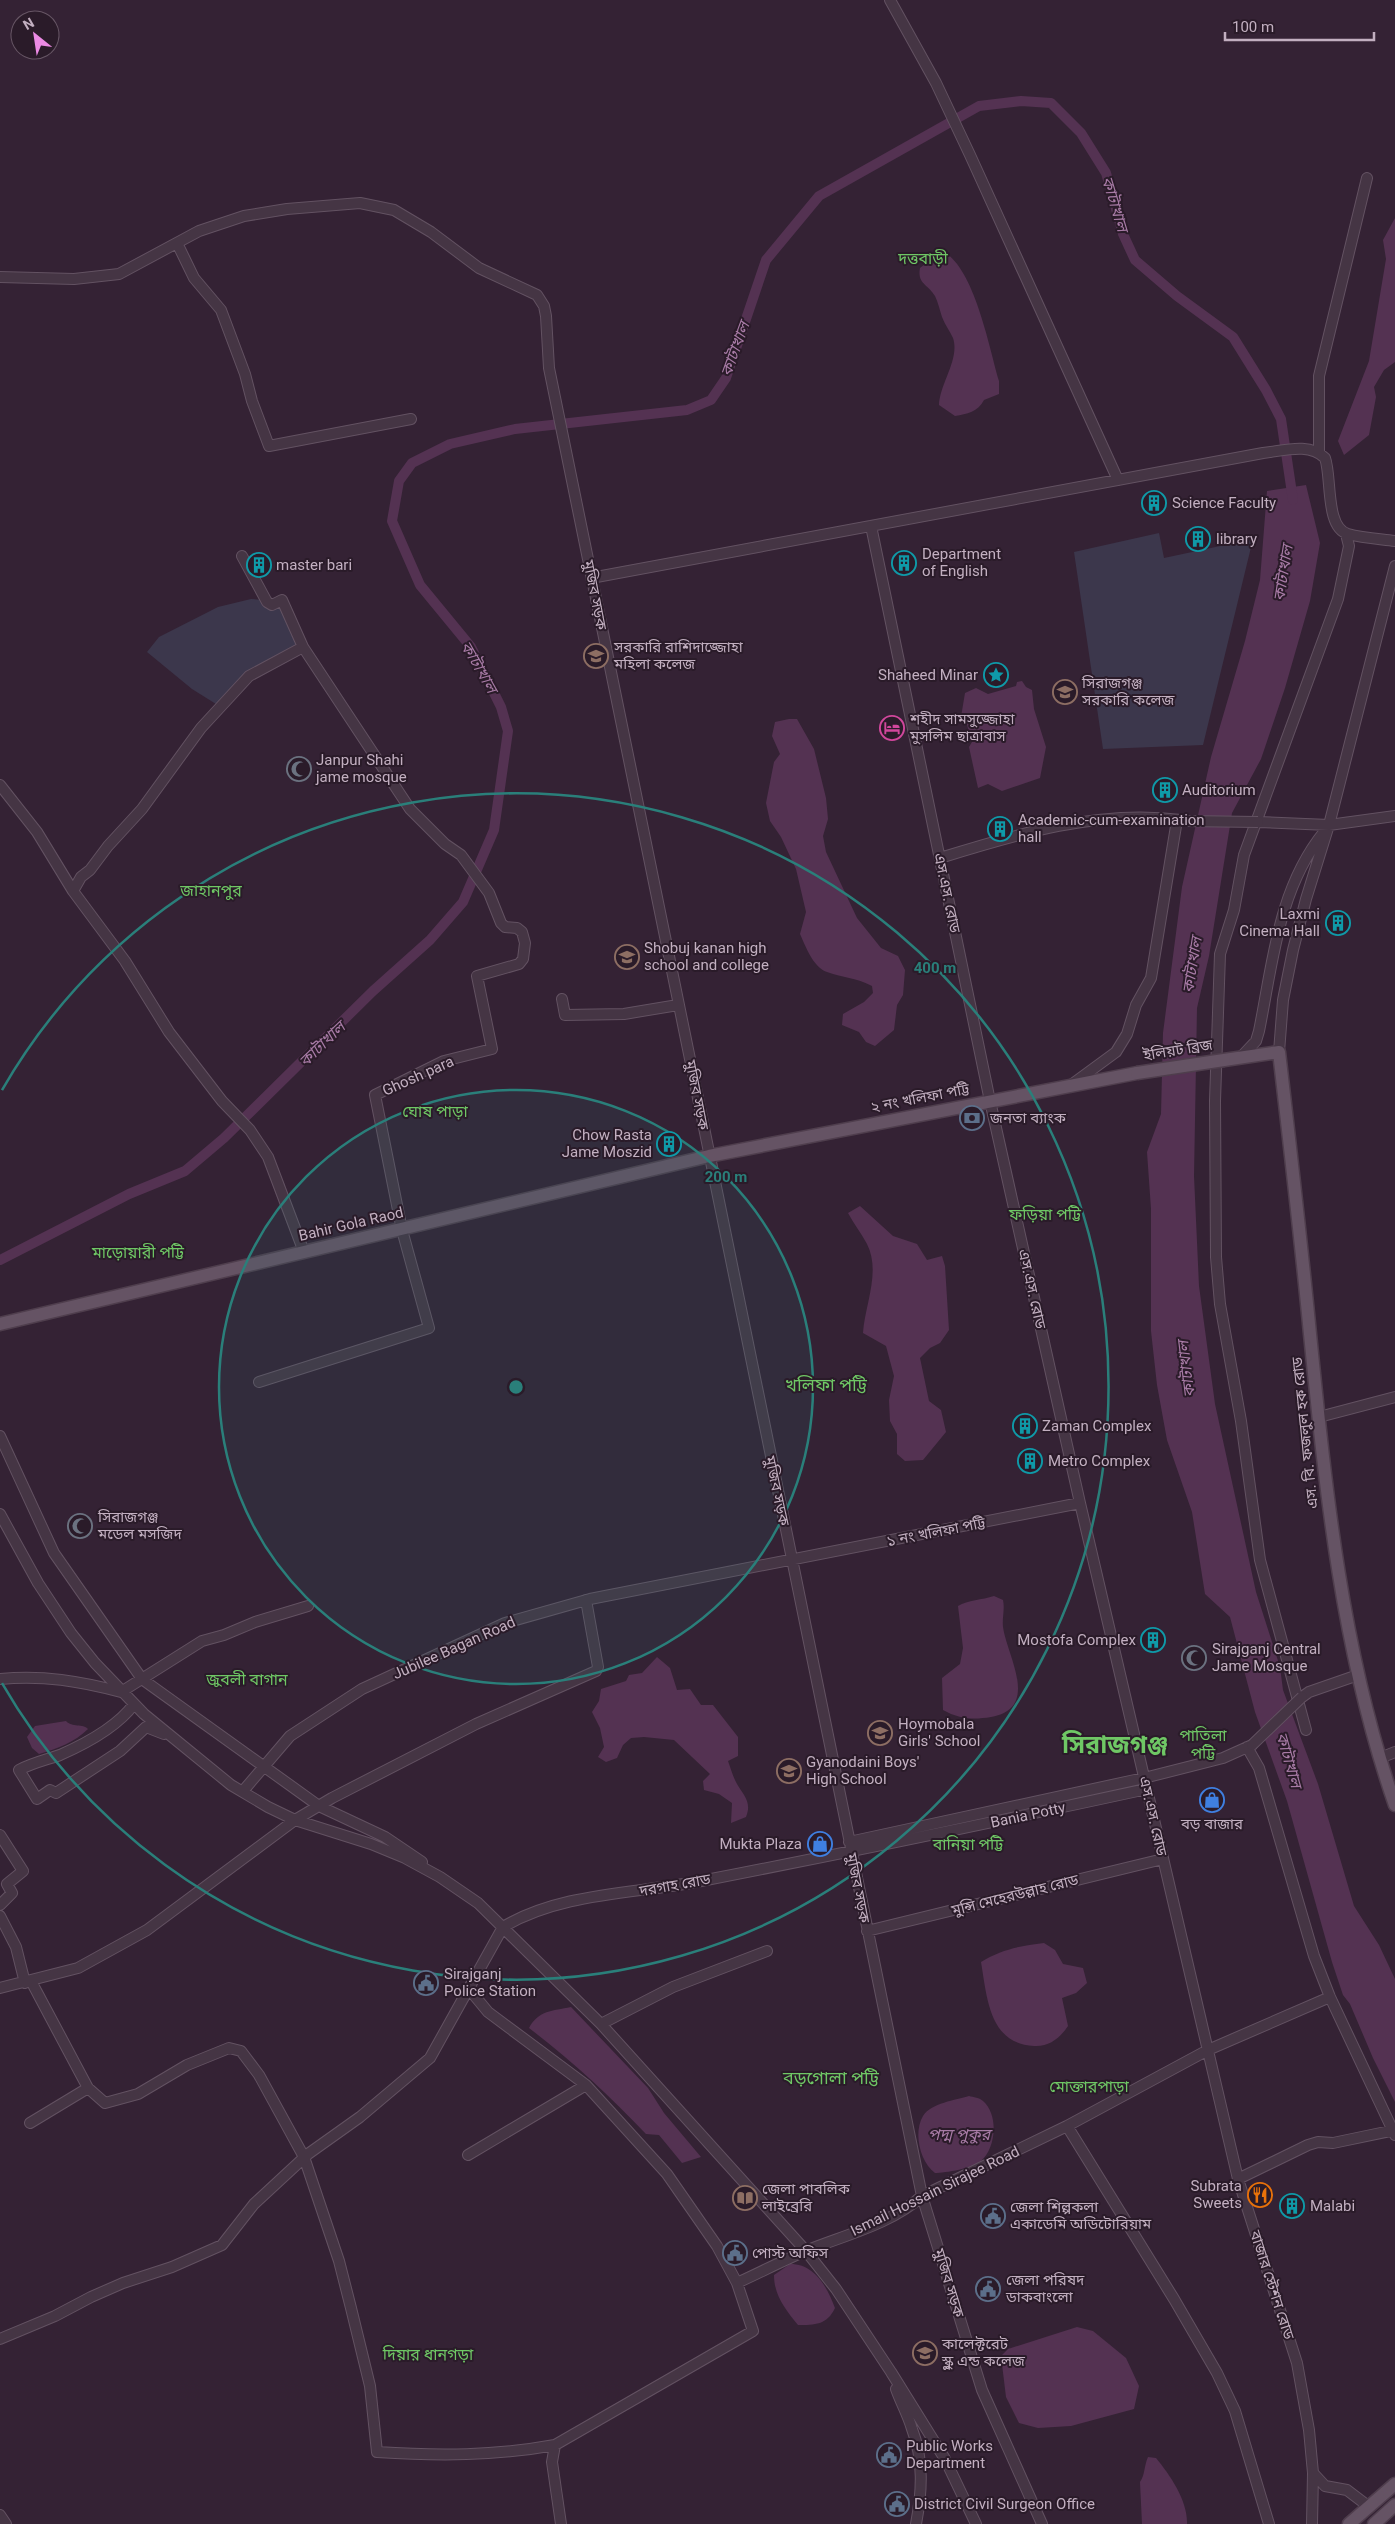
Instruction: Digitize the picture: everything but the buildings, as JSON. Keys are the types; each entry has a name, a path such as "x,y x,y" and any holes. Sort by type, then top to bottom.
{"main road":[{"name":"ইলিয়ট ব্রিজ","path":"1137,1073 1278,1052"},
{"name":"এস. বি. ফজলুল হক রোড","path":"1278,1052 1299,1220 1332,1531 1350,1641 1380,1758 1395,1805"},
{"name":"২ নং খলিফা পট্টি","path":"709,1156 1137,1073"},
{"name":"Bahir Gola Raod","path":"0,1324 709,1156"},
{"path":"1349,2524 1395,2484"},
{"path":"1368,2506 1376,2522 1395,2505"}],"street":[{"path":"890,0 936,83 1118,480"},
{"path":"1306,1730 1260,1560 1239,1412 1220,1304 1216,1257 1215,1091 1220,954 1234,910 1244,855 1338,600 1349,546 1346,534 1332,516 1327,464 1314,450 1319,376 1367,178"},
{"name":"মুজিব সড়ক","path":"0,277 74,279 119,274 199,231 244,216 286,209 360,203 394,210 431,232 479,268 537,295 544,306 549,368 564,444 922,2196 982,2390 1042,2524"},
{"path":"176,243 194,278 221,310 243,367 252,402 269,446 410,419"},
{"path":"591,578 1263,453 1314,450"},
{"name":"এস.এস. রোড","path":"871,526 990,1101 1080,1503 1208,2050"},
{"path":"1346,534 1395,541"},
{"path":"73,891 81,877 90,870 108,846 147,803 201,728 249,676 304,647 282,600 272,604 268,602 242,556"},
{"path":"1278,1052 1283,1000 1292,950 1329,826 1395,566"},
{"name":"Ghosh para","path":"304,647 410,810 445,844 461,854 489,893 501,923 505,927 517,928 522,932 525,943 524,959 519,964 476,976 492,1049 444,1062 375,1095 402,1230"},
{"path":"0,785 37,832 73,891 125,961 169,1032 222,1101 250,1130 268,1157 304,1252"},
{"path":"940,858 1043,828 1097,820 1181,820 1329,826 1395,816"},
{"path":"1071,1085 1116,1052 1127,1034 1136,1006 1151,978 1181,820"},
{"path":"1241,1057 1256,1041 1259,1031 1275,948 1294,880 1307,855 1329,826"},
{"path":"1275,948 1292,950"},
{"path":"562,1000 565,1015 624,1014 678,1006"},
{"path":"259,1382 429,1328 402,1230"},
{"path":"1319,1417 1395,1397"},
{"path":"0,1436 54,1553 142,1679 319,1806 385,1837 411,1853 478,1903 601,2024 806,2251 836,2289 891,2372 944,2459 976,2524"},
{"name":"১ নং খলিফা পট্টি","path":"791,1560 1080,1503"},
{"path":"0,1514 38,1583 71,1633 121,1692 169,1737 243,1791 295,1820 371,1844 440,1876"},
{"name":"Jubilee Bagan Road","path":"243,1791 290,1736 362,1689 504,1624 586,1600 791,1560"},
{"path":"0,1988 78,1968 132,1939 295,1820 319,1806 476,1724 596,1671 598,1667 586,1600"},
{"path":"0,1679 32,1676 80,1681 121,1692 202,1641 224,1636 255,1622 308,1606"},
{"name":"দরগাহ রোড","path":"503,1927 520,1917 585,1898 666,1888 850,1847 1223,1758 1249,1746 1309,1692 1358,1675"},
{"path":"134,1704 128,1713 98,1735 61,1754 19,1770 37,1799 50,1790 56,1792 104,1762 146,1727 169,1737"},
{"path":"1238,2179 1308,2145 1318,2142 1333,2143 1394,2132 1330,1997 1314,1956 1259,1768 1249,1746"},
{"path":"1380,1758 1395,1752"},
{"name":"Bania Potty","path":"850,1847 1147,1789"},
{"path":"0,1835 23,1871 7,1884 12,1892 0,1905"},
{"name":"মুন্সি মেহেরউল্লাহ রোড","path":"867,1931 1164,1859"},
{"path":"0,1916 16,1947 28,1982 88,2088 105,2103 138,2094 187,2065 229,2048 241,2051 260,2075 304,2157 339,2261 370,2386 377,2452 438,2456 499,2454 555,2445 753,2331 738,2283 717,2246 667,2174 586,2085 488,2012 469,1989"},
{"path":"0,2339 55,2316 123,2283 172,2267 222,2245 254,2204 304,2157 360,2117 430,2058 503,1927"},
{"path":"601,2024 673,1987 767,1951"},
{"name":"Ismail Hossain Sirajee Road","path":"738,2283 806,2251 872,2225 912,2205 922,2196 1067,2126 1208,2050 1330,1997"},
{"name":"বাজার স্টেশন রোড","path":"1208,2050 1238,2179 1297,2363 1309,2430 1313,2473 1312,2524"},
{"path":"468,2155 586,2085"},
{"path":"30,2122 88,2088"},
{"path":"1067,2126 1174,2299 1217,2373 1235,2411 1269,2524"},
{"path":"891,2372 913,2430 919,2454 921,2496 916,2524"},
{"path":"555,2445 552,2462 562,2524"},
{"path":"1313,2473 1325,2486 1347,2490 1368,2506"},
{"path":"0,2515 6,2524"}],"shaded area":[{"path":"1159,533 1164,558 1253,539 1203,745 1103,749 1074,552"},
{"path":"251,599 279,601 303,647 236,685 216,704 192,689 147,652 159,637 218,607"}],"water":[{"path":"1395,218 1395,362 1384,370 1374,387 1376,397 1369,435 1344,455 1338,441 1369,361 1386,259 1383,240"},
{"path":"942,251 953,259 963,273 971,290 979,309 999,381 999,394 984,400 972,412 955,416 939,405 954,354 953,338 943,320 935,296 922,281 919,273 920,268"},
{"path":"1306,485 1320,543 1310,601 1285,688 1261,759 1232,813 1209,956 1197,1008 1194,1176 1199,1286 1215,1404 1256,1592 1280,1667 1283,1690 1318,1784 1354,1906 1379,1945 1395,1979 1395,2102 1373,2058 1350,2004 1343,1995 1287,1801 1255,1712 1230,1617 1205,1594 1192,1512 1167,1440 1157,1385 1151,1331 1151,1209 1147,1152 1161,1114 1163,1033 1182,887 1211,757 1245,641 1260,580 1267,491"},
{"path":"1022,681 1026,687 1032,690 1034,709 1046,747 1040,778 1002,791 988,784 978,788 969,747 972,742 965,718 961,717 965,693 976,688 988,694 1016,686 1017,682"},
{"path":"797,719 814,749 826,798 828,819 823,836 826,852 857,918 881,948 898,956 905,970 903,995 897,1005 894,1030 875,1046 866,1042 859,1032 842,1025 843,1014 864,1002 873,993 872,986 827,972 818,966 810,956 800,934 806,912 796,869 781,837 770,821 766,803 774,762 780,754 772,736 775,722"},
{"path":"860,1206 893,1236 917,1244 927,1260 942,1256 945,1266 949,1330 940,1343 930,1348 920,1358 929,1401 941,1410 946,1432 923,1460 905,1461 897,1454 897,1434 890,1421 889,1400 894,1376 886,1346 863,1333 873,1266 867,1244 848,1213"},
{"path":"994,1596 1003,1600 1003,1627 1017,1680 1018,1692 1015,1703 1006,1712 991,1717 960,1717 943,1710 942,1678 960,1664 963,1648 958,1606 966,1602"},
{"path":"657,1657 670,1668 677,1690 690,1689 701,1705 713,1705 738,1737 738,1756 728,1761 748,1803 746,1817 731,1823 732,1803 719,1794 704,1790 703,1781 710,1774 674,1740 644,1737 631,1738 623,1745 617,1758 606,1762 598,1757 604,1747 600,1728 592,1712 599,1701 601,1689 626,1681 629,1675 642,1673"},
{"path":"66,1721 88,1729 72,1741 52,1750 39,1754 32,1748 27,1737 35,1726"},
{"path":"1044,1943 1055,1950 1063,1964 1083,1968 1087,1983 1076,1993 1062,1998 1068,2026 1065,2030 1058,2038 1049,2043 1034,2046 1019,2043 1008,2037 999,2028 985,1990 981,1962 1011,1949"},
{"path":"571,2007 648,2088 664,2113 701,2157 682,2163 659,2135 646,2134 589,2078 529,2028 542,2014"},
{"name":"পদ্ম পুকুর","path":"969,2096 983,2101 992,2114 994,2131 990,2148 977,2164 959,2170 935,2173 925,2162 918,2139 923,2116 938,2105"},
{"path":"790,2264 799,2265 813,2272 824,2285 835,2308 832,2314 824,2321 815,2324 798,2325 781,2302 776,2290 774,2275"},
{"path":"1077,2327 1093,2331 1126,2358 1139,2386 1134,2409 1071,2426 1038,2428 1019,2423 1006,2397 1001,2356 1008,2349"},
{"path":"1148,2457 1156,2458 1172,2480 1185,2506 1187,2524 1142,2524 1140,2482"}],"waterway":[{"name":"কাটাখাল","path":"0,1260 129,1194 185,1171 224,1138 373,991 430,940 463,902 494,830 508,731 501,707 471,647 420,585 392,521 399,481 412,463 450,444 515,429 687,410 711,400 726,378 766,260 819,196 979,106 1021,101 1051,103 1081,133 1106,173 1123,234 1135,260 1177,296 1233,337 1266,390 1281,419 1293,500"}],"place":[{"name":"Science Faculty","path":"1154,503"},
{"name":"library","path":"1198,539"},
{"name":"Department of English","path":"904,563"},
{"name":"master bari","path":"259,565"},
{"name":"সরকারি রাশিদাজ্জোহা মহিলা কলেজ","path":"596,656"},
{"name":"Shaheed Minar","path":"996,675"},
{"name":"সিরাজগঞ্জ সরকারি কলেজ","path":"1065,692"},
{"name":"শহীদ সামসুজ্জোহা মুসলিম ছাত্রাবাস","path":"892,728"},
{"name":"Janpur Shahi jame mosque","path":"299,769"},
{"name":"Auditorium","path":"1165,790"},
{"name":"Academic-cum-examination hall","path":"1000,829"},
{"name":"Laxmi Cinema Hall","path":"1338,923"},
{"name":"Shobuj kanan high school and college","path":"627,957"},
{"name":"জনতা ব্যাংক","path":"972,1118"},
{"name":"Chow Rasta Jame Moszid","path":"669,1144"},
{"name":"Zaman Complex","path":"1025,1426"},
{"name":"Metro Complex","path":"1030,1461"},
{"name":"সিরাজগঞ্জ মডেল মসজিদ","path":"80,1526"},
{"name":"Mostofa Complex","path":"1153,1640"},
{"name":"Sirajganj Central Jame Mosque","path":"1194,1658"},
{"name":"Hoymobala Girls' School","path":"880,1733"},
{"name":"Gyanodaini Boys' High School","path":"789,1771"},
{"name":"বড় বাজার","path":"1212,1800"},
{"name":"Mukta Plaza","path":"820,1844"},
{"name":"Sirajganj Police Station","path":"426,1983"},
{"name":"Subrata Sweets","path":"1260,2195"},
{"name":"জেলা পাবলিক লাইব্রেরি","path":"745,2198"},
{"name":"Malabi","path":"1292,2206"},
{"name":"জেলা শিল্পকলা একাডেমি অডিটোরিয়াম","path":"993,2216"},
{"name":"পোস্ট অফিস","path":"735,2253"},
{"name":"জেলা পরিষদ ডাকবাংলো","path":"988,2289"},
{"name":"কালেক্টরেট স্কুল এন্ড কলেজ","path":"925,2353"},
{"name":"Public Works Department","path":"889,2455"},
{"name":"District Civil Surgeon Office","path":"897,2504"}],"district":[{"name":"দত্তবাড়ী","path":"923,258"},
{"name":"জাহানপুর","path":"211,890"},
{"name":"ঘোষ পাড়া","path":"435,1111"},
{"name":"ফড়িয়া পট্টি","path":"1045,1214"},
{"name":"মাড়োয়ারী পট্টি","path":"138,1252"},
{"name":"খলিফা পট্টি","path":"826,1384"},
{"name":"জুবলী বাগান","path":"247,1679"},
{"name":"সিরাজগঞ্জ","path":"1115,1744"},
{"name":"পাতিলা পট্টি","path":"1203,1744"},
{"name":"বানিয়া পট্টি","path":"968,1844"},
{"name":"বড়গোলা পট্টি","path":"831,2077"},
{"name":"মোক্তারপাড়া","path":"1089,2086"},
{"name":"দিয়ার ধানগড়া","path":"428,2354"}]}
